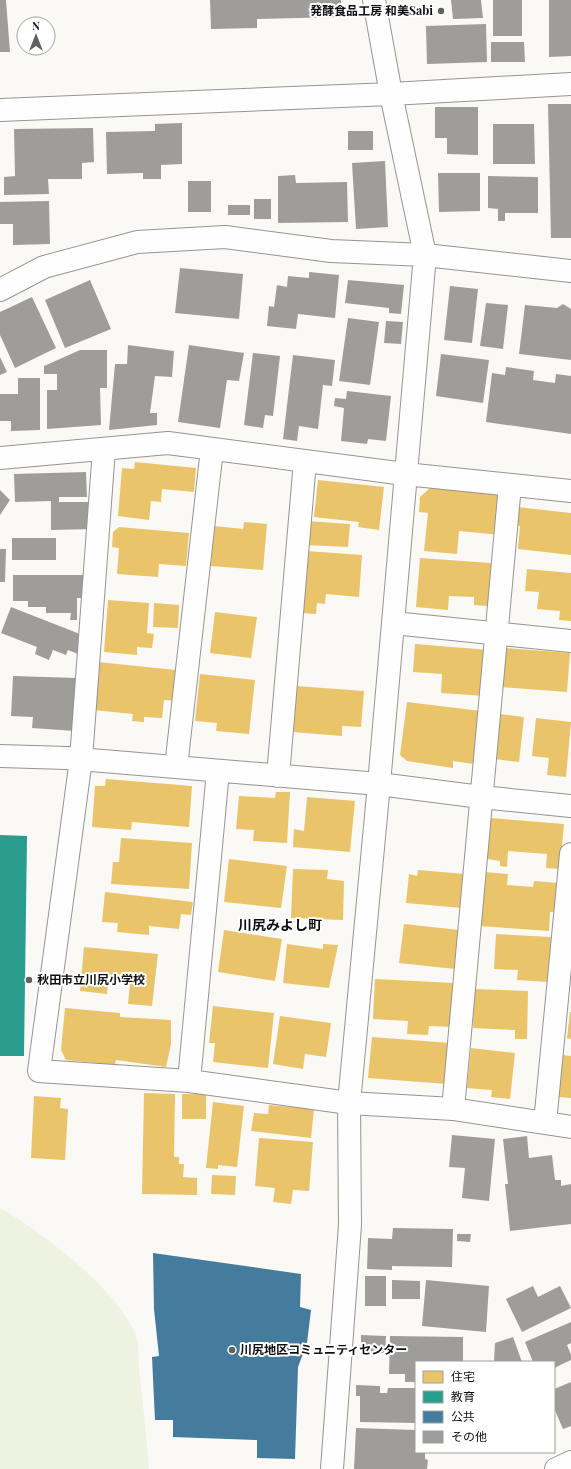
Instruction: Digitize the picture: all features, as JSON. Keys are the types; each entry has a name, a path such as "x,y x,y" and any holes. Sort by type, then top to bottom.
{"street":[{"path":"332,1469 350,1225 349,1103 379,784 425,255 391,94 374,0"},
{"path":"0,110 391,94 571,84"},
{"path":"0,290 44,266 137,242 225,237 331,251 425,255 571,271"},
{"path":"0,458 168,442 405,474 571,491"},
{"path":"104,449 81,760 39,1072 189,1081 349,1103 452,1109 571,1126"},
{"path":"176,767 212,449"},
{"path":"278,776 305,461"},
{"path":"452,1109 510,485"},
{"path":"393,624 571,641"},
{"path":"0,756 176,767 379,784 481,797 571,806"},
{"path":"189,1081 218,771"},
{"path":"545,1123 571,854"},
{"path":"556,1469 571,1462"}],"green space":[{"path":"0,1208 17,1218 56,1246 95,1280 125,1316 135,1333 138,1350 149,1469 0,1469"}],"building: 住宅":[{"path":"135,462 196,468 194,492 162,489 161,502 151,501 149,520 118,516 122,468 134,469"},
{"path":"318,480 384,487 379,530 358,527 359,522 314,517"},
{"path":"431,487 504,494 501,535 459,531 457,554 424,551 428,513 419,512 420,497"},
{"path":"517,507 571,513 571,555 518,549 520,526 515,525"},
{"path":"307,521 350,524 348,547 306,545"},
{"path":"244,522 267,524 263,570 211,566 214,526 243,529"},
{"path":"119,527 189,533 186,566 159,564 158,577 117,574 119,548 112,547 113,532"},
{"path":"307,551 362,555 359,597 326,594 325,604 317,603 316,614 302,613"},
{"path":"420,558 491,563 488,606 474,605 474,597 449,596 448,610 416,607"},
{"path":"527,569 571,573 571,621 559,620 560,611 537,609 539,592 525,591"},
{"path":"108,600 149,603 147,633 154,634 152,648 137,647 137,655 104,652"},
{"path":"154,603 179,605 178,628 153,627"},
{"path":"215,612 257,617 251,658 210,653"},
{"path":"415,644 489,650 485,696 441,693 442,674 413,672"},
{"path":"505,648 570,653 567,692 501,687"},
{"path":"98,662 185,671 182,701 164,700 162,718 144,717 144,722 132,721 133,714 93,710"},
{"path":"200,674 255,680 249,734 216,731 217,723 195,721"},
{"path":"296,686 364,691 361,727 342,726 342,736 292,732"},
{"path":"407,702 481,711 474,764 453,761 453,768 407,761 400,755"},
{"path":"499,714 524,717 519,762 495,759"},
{"path":"536,718 571,722 566,777 547,775 549,758 532,756"},
{"path":"106,779 192,786 189,827 132,822 131,830 92,827 95,786 105,786"},
{"path":"276,792 290,792 287,843 253,841 254,830 236,829 239,796 275,798"},
{"path":"307,797 355,801 350,852 293,847 294,829 304,831"},
{"path":"491,818 564,824 560,869 546,868 547,854 508,851 507,867 500,866 500,861 487,859"},
{"path":"121,838 192,843 189,889 111,884 113,862 119,862"},
{"path":"229,859 287,866 281,908 224,902"},
{"path":"293,869 328,870 327,879 344,881 343,920 291,918"},
{"path":"418,870 465,874 462,908 406,903 409,874 417,876"},
{"path":"484,872 508,874 507,885 533,887 534,881 559,883 557,912 550,912 549,931 480,926"},
{"path":"105,892 193,902 191,915 181,914 179,929 149,926 149,935 117,932 118,923 102,922"},
{"path":"404,924 459,930 455,969 399,963"},
{"path":"224,930 282,939 275,981 218,972"},
{"path":"496,934 551,937 549,982 517,980 518,970 494,969"},
{"path":"287,944 323,949 323,944 338,945 329,988 283,983"},
{"path":"84,947 158,954 152,1006 128,1004 130,983 108,981 107,994 80,991"},
{"path":"375,979 454,983 452,1027 429,1026 428,1035 407,1034 408,1021 373,1019"},
{"path":"474,989 528,991 527,1039 515,1039 515,1030 473,1028"},
{"path":"213,1006 274,1013 268,1068 213,1062 215,1043 209,1043"},
{"path":"65,1008 120,1013 120,1017 171,1020 171,1044 166,1067 116,1060 115,1065 66,1060 61,1050"},
{"path":"571,1012 571,1039 567,1038"},
{"path":"280,1016 331,1023 326,1057 305,1054 303,1069 273,1064"},
{"path":"372,1037 450,1043 447,1084 368,1078"},
{"path":"471,1048 515,1053 510,1099 491,1097 492,1090 467,1088"},
{"path":"563,1055 571,1056 571,1098 558,1097"},
{"path":"144,1093 175,1094 174,1157 179,1157 179,1164 184,1164 183,1177 197,1178 197,1195 142,1194"},
{"path":"182,1094 206,1094 206,1119 182,1119"},
{"path":"34,1096 61,1098 60,1108 68,1109 65,1160 31,1158"},
{"path":"213,1102 244,1106 237,1167 218,1165 218,1169 206,1168"},
{"path":"269,1105 314,1109 311,1138 251,1131 254,1113 268,1114"},
{"path":"259,1138 313,1142 309,1191 293,1190 291,1204 273,1202 275,1188 255,1186"},
{"path":"212,1175 236,1176 235,1195 211,1194"}],"building: 教育":[{"path":"0,835 27,836 24,1056 0,1056"}],"building: 公共":[{"name":"川尻地区コミュニティセンター","path":"153,1253 301,1274 300,1307 311,1310 307,1343 298,1367 295,1459 257,1458 257,1440 173,1437 173,1420 155,1420 152,1357 159,1356 154,1309"}],"building: その他":[{"path":"0,0 6,0 10,52 0,52"},
{"path":"210,0 341,0 341,17 257,19 257,28 211,29"},
{"path":"451,0 481,0 483,18 453,19"},
{"path":"493,0 522,0 522,36 493,36"},
{"path":"549,0 571,0 571,56 549,57"},
{"path":"486,24 487,62 427,64 426,26"},
{"path":"491,42 524,42 525,62 491,62"},
{"path":"548,104 571,104 571,238 551,238"},
{"path":"435,107 478,107 478,155 447,154 447,138 435,138"},
{"path":"182,123 182,164 161,165 161,179 143,179 143,173 107,174 106,132 155,131 155,124"},
{"path":"493,124 534,124 535,164 493,164"},
{"path":"93,128 94,162 82,163 82,179 48,179 49,194 4,195 4,177 15,176 14,129"},
{"path":"348,131 373,131 373,150 348,150"},
{"path":"385,161 388,227 356,229 352,163"},
{"path":"438,173 480,173 480,211 439,212"},
{"path":"295,175 296,183 347,182 348,222 278,223 278,176"},
{"path":"488,176 538,177 538,213 505,213 505,221 498,221 498,209 488,208"},
{"path":"188,181 211,181 211,212 188,212"},
{"path":"254,199 271,199 271,219 254,219"},
{"path":"49,201 50,244 13,245 13,224 0,224 0,202"},
{"path":"228,205 250,205 250,215 228,215"},
{"path":"180,268 243,274 239,319 175,313"},
{"path":"309,272 339,275 335,318 298,314 296,329 267,326 269,306 274,307 277,285 287,287 288,276 309,278"},
{"path":"90,280 111,329 65,348 45,300"},
{"path":"348,280 404,285 401,314 389,313 389,308 345,303"},
{"path":"450,286 478,289 472,343 444,340"},
{"path":"32,297 56,348 15,368 0,335 0,312"},
{"path":"486,303 508,305 503,349 480,346"},
{"path":"563,304 571,309 571,360 519,354 525,305 557,308"},
{"path":"348,318 379,322 370,385 339,381"},
{"path":"386,321 403,322 401,344 384,343"},
{"path":"128,345 174,351 172,377 155,376 150,413 157,413 157,425 109,430 115,364 127,364"},
{"path":"189,345 244,353 239,381 227,380 220,428 178,422"},
{"path":"80,350 107,350 107,388 100,388 101,425 47,429 47,390 57,390 57,374 44,374 44,366"},
{"path":"253,353 280,356 273,416 265,415 263,428 244,425"},
{"path":"441,354 489,360 483,403 436,396"},
{"path":"293,355 335,360 332,386 323,385 318,429 299,426 297,441 283,439"},
{"path":"0,357 7,372 0,375"},
{"path":"506,367 534,371 533,380 555,383 556,374 571,376 571,434 486,422 492,373 505,375"},
{"path":"18,378 40,378 40,430 11,431 11,421 0,421 0,394 18,394"},
{"path":"347,391 391,396 386,441 368,439 367,444 341,441 344,408 334,406 335,398 346,399"},
{"path":"86,472 87,497 59,497 59,502 94,502 95,529 51,530 51,501 15,502 14,474"},
{"path":"0,490 10,500 0,515"},
{"path":"12,538 56,538 56,560 12,560"},
{"path":"0,549 6,549 5,582 0,582"},
{"path":"13,575 85,575 85,598 77,598 77,620 70,620 71,613 46,613 46,607 28,607 28,601 13,601"},
{"path":"11,607 85,636 78,654 68,650 66,655 53,650 49,660 35,654 37,647 1,633"},
{"path":"13,676 77,678 75,731 32,728 33,717 11,716"},
{"path":"452,1135 495,1139 489,1201 462,1198 465,1168 449,1167"},
{"path":"527,1136 529,1158 552,1155 555,1180 561,1180 561,1186 571,1184 571,1224 510,1231 505,1184 508,1184 503,1139"},
{"path":"393,1228 453,1229 452,1267 392,1266 392,1270 367,1269 368,1238 392,1239"},
{"path":"457,1234 471,1234 470,1242 457,1241"},
{"path":"365,1276 386,1276 386,1306 365,1306"},
{"path":"392,1280 420,1281 420,1299 392,1299"},
{"path":"426,1280 489,1286 486,1332 422,1326"},
{"path":"533,1286 538,1297 560,1286 571,1308 522,1332 506,1299"},
{"path":"571,1322 571,1343 567,1345 571,1355 571,1360 555,1368 555,1361 533,1361 525,1342"},
{"path":"361,1335 386,1336 385,1353 361,1353"},
{"path":"390,1336 463,1337 463,1361 415,1361 415,1382 405,1382 405,1374 389,1374"},
{"path":"513,1337 522,1361 494,1361 495,1343"},
{"path":"571,1382 571,1426 563,1429 555,1410 555,1389"},
{"path":"356,1385 380,1386 380,1393 387,1393 388,1388 415,1388 415,1423 360,1422 360,1396 356,1396"},
{"path":"356,1428 415,1430 415,1453 425,1453 425,1459 428,1460 427,1469 354,1469"}],"place":[{"name":"発酵食品工房 和美Sabi","path":"441,11"},
{"name":"秋田市立川尻小学校","path":"29,980"},
{"name":"川尻地区コミュニティセンター","path":"232,1350"}],"district":[{"name":"川尻みよし町","path":"280,925"}]}
